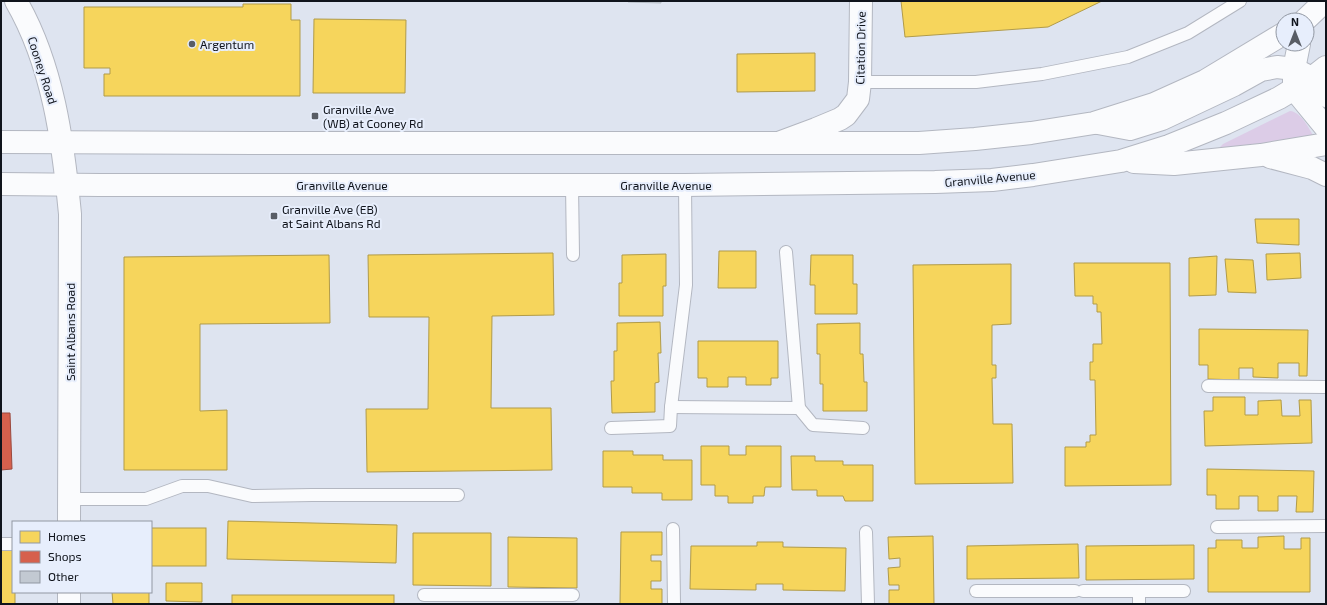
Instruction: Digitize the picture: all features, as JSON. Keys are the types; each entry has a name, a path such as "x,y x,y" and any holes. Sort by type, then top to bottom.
{"main road":[{"name":"Cooney Road","path":"16,1 31,31 46,74 54,101 61,142"},
{"name":"Citation Drive","path":"780,142 840,119 846,115 858,99 860,82 860,1"},
{"path":"1313,12 1325,1"},
{"path":"1,142 919,143 974,140 1094,123 1154,104 1205,81 1275,39"},
{"path":"1300,52 1306,76 1326,128"},
{"path":"1094,123 1130,129 1162,119 1234,85 1261,70 1277,67 1306,76 1326,96"},
{"name":"Granville Avenue","path":"1,184 685,185 992,180 1121,161 1169,146 1226,123 1279,98 1306,76"},
{"name":"Saint Albans Road","path":"61,142 70,214 69,521"},
{"path":"1121,161 1174,164 1261,155 1326,144"},
{"path":"1261,155 1312,168 1326,175"},
{"path":"69,593 69,604"}],"lane":[{"path":"860,82 976,82 1042,74 1128,57 1188,33 1240,1"},
{"path":"572,185 572,255"},
{"path":"611,428 670,426 686,285 685,185"},
{"path":"786,252 799,408 813,425 863,428"},
{"path":"1208,386 1326,387"},
{"path":"671,407 799,408"},
{"path":"69,499 146,499 182,486 208,486 252,496 458,495"},
{"path":"1217,527 1326,526"},
{"path":"673,529 674,604"},
{"path":"866,532 868,604"},
{"path":"1,544 12,544"},
{"path":"976,591 1016,598 1079,591 1184,591"},
{"path":"1139,591 1139,604"},
{"path":"424,595 489,600 573,595"}],"shaded area":[{"path":"1290,111 1298,114 1304,120 1313,135 1312,138 1221,149 1220,147 1223,144"}],"building: Homes":[{"path":"901,1 1102,1 1048,27 905,37"},
{"name":"Argentum","path":"243,4 291,4 291,20 300,20 300,96 104,96 104,74 110,74 110,68 84,68 84,7 243,7"},
{"path":"314,19 406,20 405,93 313,93"},
{"path":"815,53 815,91 737,92 737,54"},
{"path":"1255,219 1299,219 1299,245 1257,243"},
{"path":"719,251 756,251 756,288 718,288"},
{"path":"553,253 554,315 492,316 491,408 551,408 552,470 367,472 366,409 428,409 429,317 369,317 368,255"},
{"path":"1300,253 1301,278 1267,280 1266,254"},
{"path":"666,254 666,286 663,286 663,316 619,316 619,283 622,283 622,255"},
{"path":"329,255 330,323 200,324 200,411 227,410 227,470 124,470 124,257"},
{"path":"811,255 853,255 853,284 857,284 857,314 815,314 815,285 810,285"},
{"path":"1217,256 1216,295 1189,296 1189,258"},
{"path":"1225,259 1253,260 1256,293 1228,292"},
{"path":"1074,263 1170,263 1171,485 1065,486 1065,447 1086,447 1086,442 1090,442 1090,435 1096,435 1095,380 1090,380 1090,362 1093,362 1093,344 1102,344 1101,312 1097,312 1097,304 1093,304 1093,296 1075,296"},
{"path":"1011,264 1011,324 992,325 992,365 996,365 996,378 992,378 993,424 1012,424 1013,483 915,484 913,265"},
{"path":"660,322 661,353 658,353 659,382 655,383 655,412 612,413 611,381 614,381 614,351 617,351 617,323"},
{"path":"860,323 860,354 863,354 864,382 867,382 867,411 823,411 823,384 820,384 820,354 817,354 817,324"},
{"path":"1199,329 1308,330 1307,376 1299,376 1299,363 1278,363 1278,378 1253,377 1253,368 1239,368 1239,380 1208,379 1208,365 1199,365"},
{"path":"698,341 778,341 778,378 771,378 771,385 746,385 746,377 728,377 728,387 707,387 707,378 698,378"},
{"path":"1213,397 1245,397 1245,415 1258,415 1258,401 1281,400 1282,416 1300,416 1299,400 1311,400 1312,443 1205,446 1204,411 1213,411"},
{"path":"701,446 729,446 729,455 746,455 746,446 781,446 781,487 765,487 764,496 753,496 753,503 728,503 728,496 715,496 715,485 701,485"},
{"path":"603,451 633,451 633,455 663,455 663,460 692,460 692,500 662,500 662,493 632,493 632,487 603,487"},
{"path":"791,456 815,456 815,461 843,461 843,465 873,465 873,501 845,501 843,496 817,496 817,490 792,490"},
{"path":"1207,469 1314,471 1313,512 1296,512 1297,496 1278,496 1278,511 1258,511 1258,496 1239,496 1239,509 1216,509 1216,495 1207,495"},
{"path":"228,521 397,525 396,563 227,559"},
{"path":"152,528 206,528 206,566 152,566"},
{"path":"621,532 662,532 662,555 651,555 651,561 661,561 661,581 651,581 651,589 662,589 662,604 620,604"},
{"path":"413,533 491,533 491,586 413,585"},
{"path":"933,536 934,604 889,604 889,590 899,590 899,585 889,585 888,568 900,567 900,558 889,559 888,537"},
{"path":"1284,536 1284,549 1301,549 1301,538 1310,538 1310,592 1208,592 1208,548 1216,548 1216,540 1242,540 1242,548 1258,548 1258,537"},
{"path":"508,537 577,538 577,588 508,587"},
{"path":"757,542 783,542 783,547 846,548 845,591 783,590 783,584 756,584 756,590 690,589 691,546 757,546"},
{"path":"1078,544 1079,578 967,579 967,546"},
{"path":"1194,545 1194,579 1086,580 1086,546"},
{"path":"1,548 12,548 12,593 15,593 15,604 1,604"},
{"path":"166,583 202,583 202,602 166,601"},
{"path":"112,593 149,593 149,604 113,604"},
{"path":"232,595 394,595 394,604 232,604"}],"building: Shops":[{"path":"1,413 10,413 12,469 1,470"}],"building: Other":[{"path":"661,1 661,3 628,2"}],"place":[{"name":"Argentum","path":"192,44"},
{"name":"Granville Ave (WB) at Cooney Rd","path":"315,116"},
{"name":"Granville Ave (EB) at Saint Albans Rd","path":"274,216"}]}
